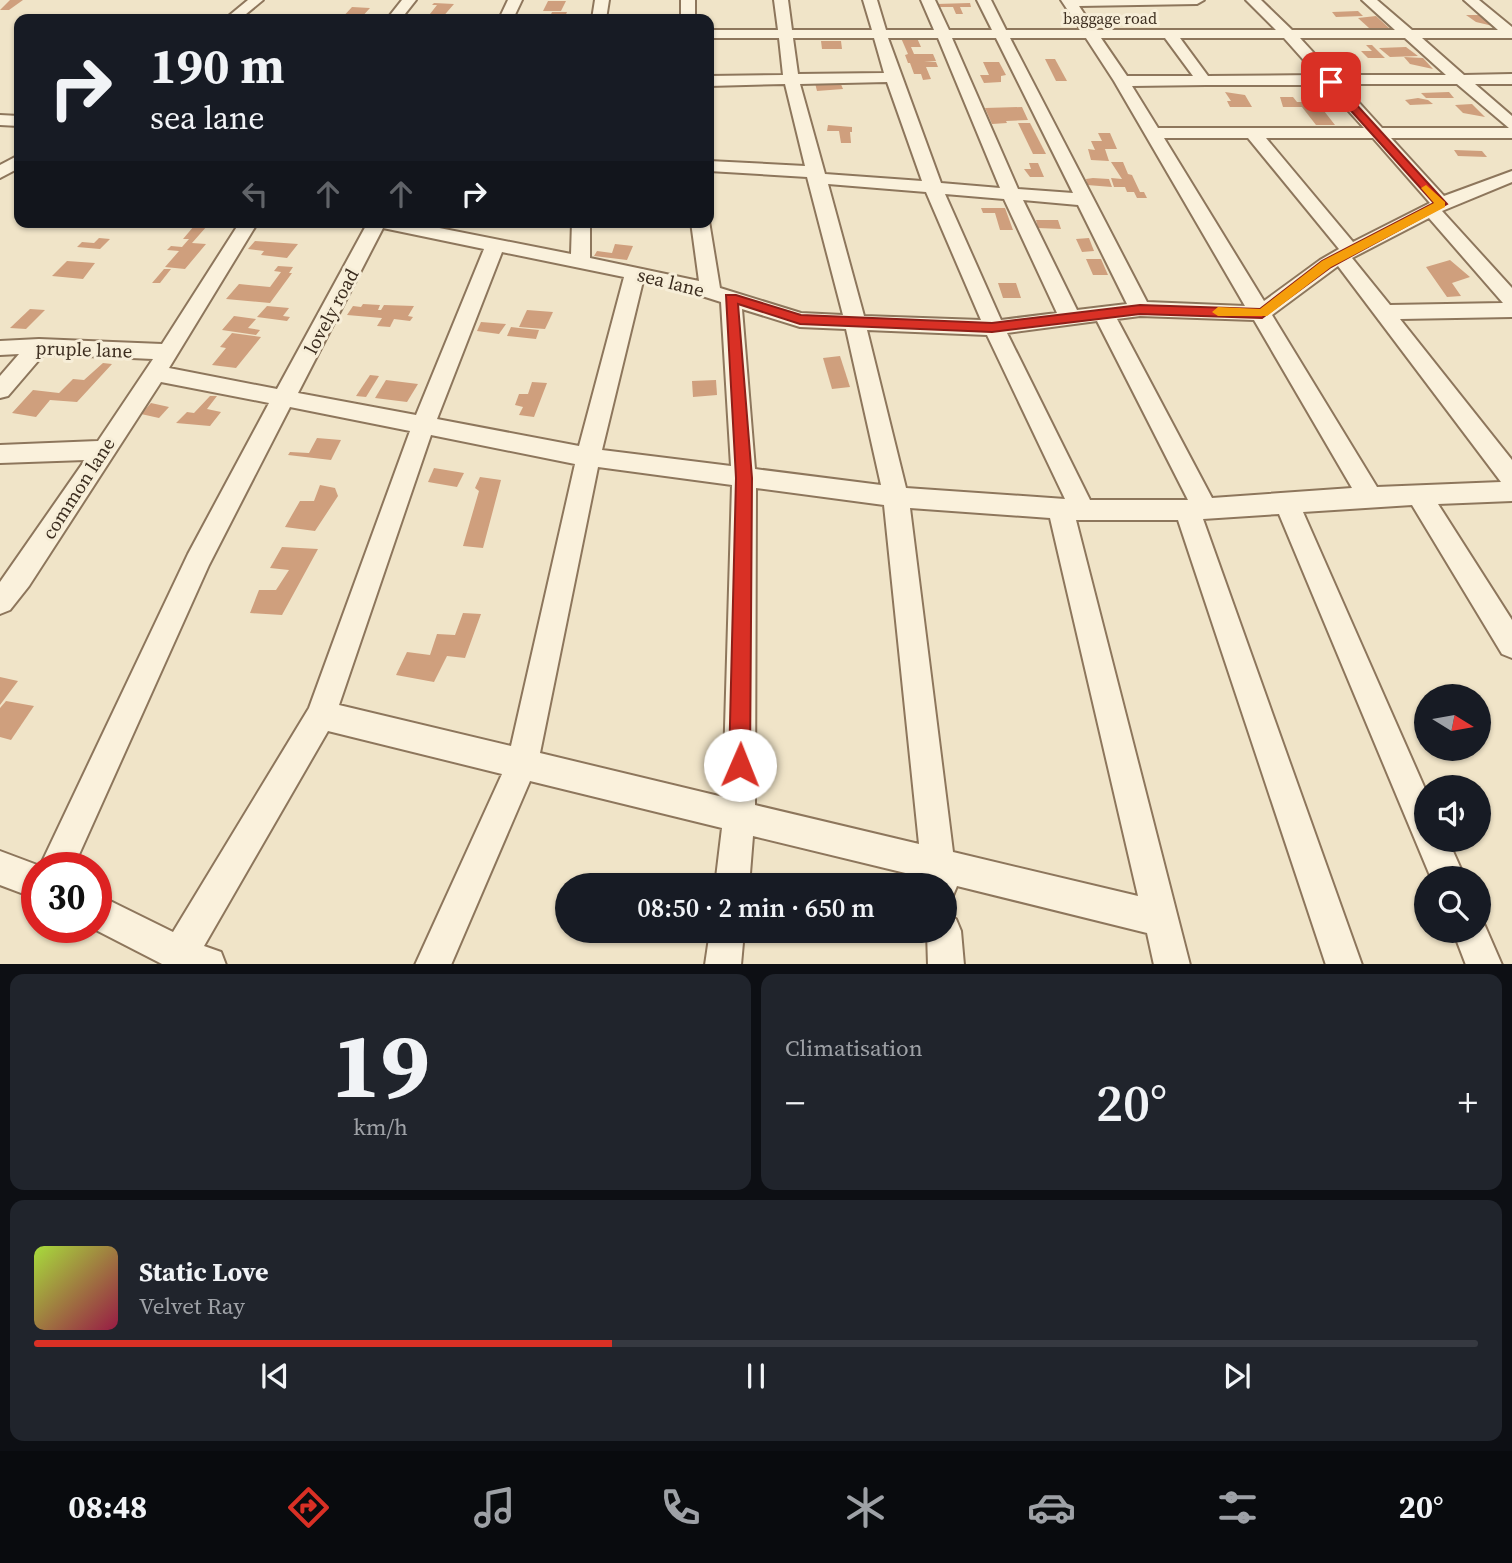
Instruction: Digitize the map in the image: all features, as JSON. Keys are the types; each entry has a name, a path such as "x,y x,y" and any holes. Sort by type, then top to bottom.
{"street":[{"path":"238,14 256,0"},
{"path":"398,14 409,0"},
{"path":"781,0 790,79 855,322 896,497 939,873"},
{"path":"870,0 892,77 935,186 992,328 1071,509 1172,964"},
{"path":"928,0 1012,196 1070,318"},
{"path":"984,0 1140,309"},
{"path":"1069,1 1197,0"},
{"path":"1253,0 1290,36 1377,134 1512,301"},
{"path":"1369,0 1512,124"},
{"path":"1471,0 1512,34"},
{"path":"1069,1 1122,81 1370,496"},
{"name":"baggage road","path":"714,34 1512,34"},
{"path":"1171,36 1204,81"},
{"path":"714,81 892,77"},
{"path":"1122,81 1512,79"},
{"path":"1153,133 1512,133"},
{"path":"1253,133 1345,254 1384,312 1512,478"},
{"path":"714,166 935,186 1012,196 1087,200"},
{"path":"1262,313 1345,254 1436,206 1512,176"},
{"name":"common lane","path":"0,602 20,578 161,363 245,228"},
{"name":"lovely road","path":"63,852 197,562 376,228"},
{"name":"sea lane","path":"438,228 467,231 495,246 680,282 800,320 992,328 1140,309 1262,313"},
{"path":"580,262 581,228"},
{"path":"702,228 721,294 744,478 739,817 733,873"},
{"path":"112,919 194,959 321,715 423,426 495,246"},
{"path":"433,964 522,764 588,457 635,273"},
{"path":"1384,312 1512,310"},
{"path":"1104,314 1196,509 1344,964"},
{"path":"0,390 39,346"},
{"name":"pruple lane","path":"0,348 39,346 161,363 284,399 588,457 896,497 1071,509 1196,509 1370,496 1512,491"},
{"path":"0,454 103,450"},
{"path":"1419,495 1512,645"},
{"path":"1287,502 1414,800"},
{"path":"321,715 739,817 932,873"},
{"path":"0,868 21,876"},
{"path":"957,879 1161,919"},
{"path":"723,964 726,943"},
{"path":"945,943 946,964"},
{"path":"1475,943 1484,964"}],"building":[{"path":"10,0 23,0 9,10 0,10"},
{"path":"548,1 566,1 561,11 543,11"},
{"path":"970,3 971,7 960,7 963,14 956,14 953,7 937,7 936,4"},
{"path":"454,4 445,14 430,14 437,5 432,5"},
{"path":"352,7 370,8 365,14 346,14"},
{"path":"1358,11 1363,16 1336,17 1332,12"},
{"path":"1466,15 1481,15 1497,27 1476,22"},
{"path":"1376,16 1389,28 1369,28 1358,18"},
{"path":"901,38 917,38 921,47 911,47 914,54 933,54 936,61 924,61 936,62 938,67 926,67 931,79 923,80 921,74 914,74"},
{"path":"821,41 841,41 842,49 822,49"},
{"path":"1366,45 1372,45 1385,58 1368,58 1361,51 1372,51"},
{"path":"1406,47 1418,56 1390,57 1379,48"},
{"path":"1404,57 1423,58 1433,69 1410,64"},
{"path":"1045,59 1055,59 1067,81 1056,81"},
{"path":"983,62 999,62 1006,75 1001,76 1001,82 984,83 980,75 989,75"},
{"path":"840,82 843,89 817,91 815,83"},
{"path":"1225,92 1245,95 1252,107 1230,107 1227,101 1231,101"},
{"path":"1449,92 1454,98 1426,98 1421,93"},
{"path":"1280,97 1293,97 1297,102 1317,102 1335,125 1316,125 1302,107 1283,107"},
{"path":"1418,98 1433,104 1410,105 1405,100"},
{"path":"1472,104 1485,117 1463,113 1455,105"},
{"path":"1022,107 1028,120 992,124 985,108"},
{"path":"1018,123 1030,123 1046,154 1033,154"},
{"path":"828,125 852,127 851,143 841,143 839,131 827,131"},
{"path":"1098,133 1110,133 1117,149 1105,149 1109,161 1091,160 1088,149 1095,150 1091,141 1102,141"},
{"path":"1454,150 1482,151 1487,157 1458,156"},
{"path":"1111,162 1123,162 1140,192 1144,192 1147,198 1137,198 1134,192 1127,192 1125,187 1114,187 1111,178 1122,179"},
{"path":"1029,163 1038,163 1044,177 1030,177 1024,169 1031,169"},
{"path":"1086,179 1109,179 1112,187 1087,185"},
{"path":"981,208 1005,208 1013,230 1000,230 995,213 983,213"},
{"path":"1036,220 1058,220 1061,229 1038,228"},
{"path":"192,228 205,228 192,243 206,244 185,269 165,267 179,251 167,250 171,246 182,247 189,239 183,239"},
{"path":"99,238 110,239 100,249 77,247 82,242 94,243"},
{"path":"1089,238 1094,251 1082,252 1076,239"},
{"path":"255,241 298,244 287,258 261,255 264,251 248,249"},
{"path":"615,244 633,246 627,260 594,256 597,251 612,253"},
{"path":"1086,259 1101,259 1108,275 1093,275"},
{"path":"1450,260 1470,277 1452,283 1461,296 1447,297 1426,267"},
{"path":"67,261 95,263 83,279 52,276"},
{"path":"278,266 293,267 289,273 292,273 270,303 226,299 239,284 270,287 281,272 274,271"},
{"path":"164,269 171,269 160,283 152,283"},
{"path":"998,283 1016,283 1021,298 1003,298"},
{"path":"363,304 380,305 378,310 384,305 414,306 408,316 413,317 410,321 394,319 390,327 377,326 382,318 347,315 353,306 361,307"},
{"path":"267,306 289,308 283,316 290,317 287,321 257,317"},
{"path":"30,309 45,310 26,329 10,328"},
{"path":"527,310 553,312 545,329 519,327"},
{"path":"234,316 256,319 248,328 260,330 256,335 222,330"},
{"path":"481,322 506,324 499,334 477,331"},
{"path":"511,327 539,330 536,339 507,336"},
{"path":"232,333 261,337 236,368 212,365 226,348 220,347"},
{"path":"840,356 850,387 832,389 823,358"},
{"path":"103,363 112,364 77,402 50,400 36,417 12,413 33,390 59,393 73,379 84,380"},
{"path":"370,375 379,376 366,397 356,396"},
{"path":"386,380 418,384 407,402 375,398"},
{"path":"716,380 717,395 693,397 692,381"},
{"path":"532,382 547,383 534,417 519,415 523,407 515,405 519,394 528,394"},
{"path":"210,396 217,396 207,409 221,412 210,426 176,423 187,412 194,413"},
{"path":"151,403 169,407 159,418 141,414"},
{"path":"317,438 341,440 331,460 288,455 290,452 309,453"},
{"path":"434,468 464,473 457,487 428,482"},
{"path":"480,477 501,480 483,548 463,546 479,491 475,488"},
{"path":"320,485 335,488 338,496 315,531 285,527 300,501 314,501"},
{"path":"282,547 318,549 282,615 250,613 259,590 276,590 289,570 270,568"},
{"path":"463,613 481,614 465,658 447,656 434,682 396,675 407,652 430,655 437,634 455,635"},
{"path":"0,677 18,681 0,705"},
{"path":"6,701 34,706 11,740 0,737 0,708"}],"slow traffic":[{"path":"1218,312 1262,313 1327,264 1441,204 1426,188"}],"route":[{"path":"740,765 744,478 731,298 800,320 992,328 1140,309 1262,313 1327,264 1441,204 1331,82"}]}
